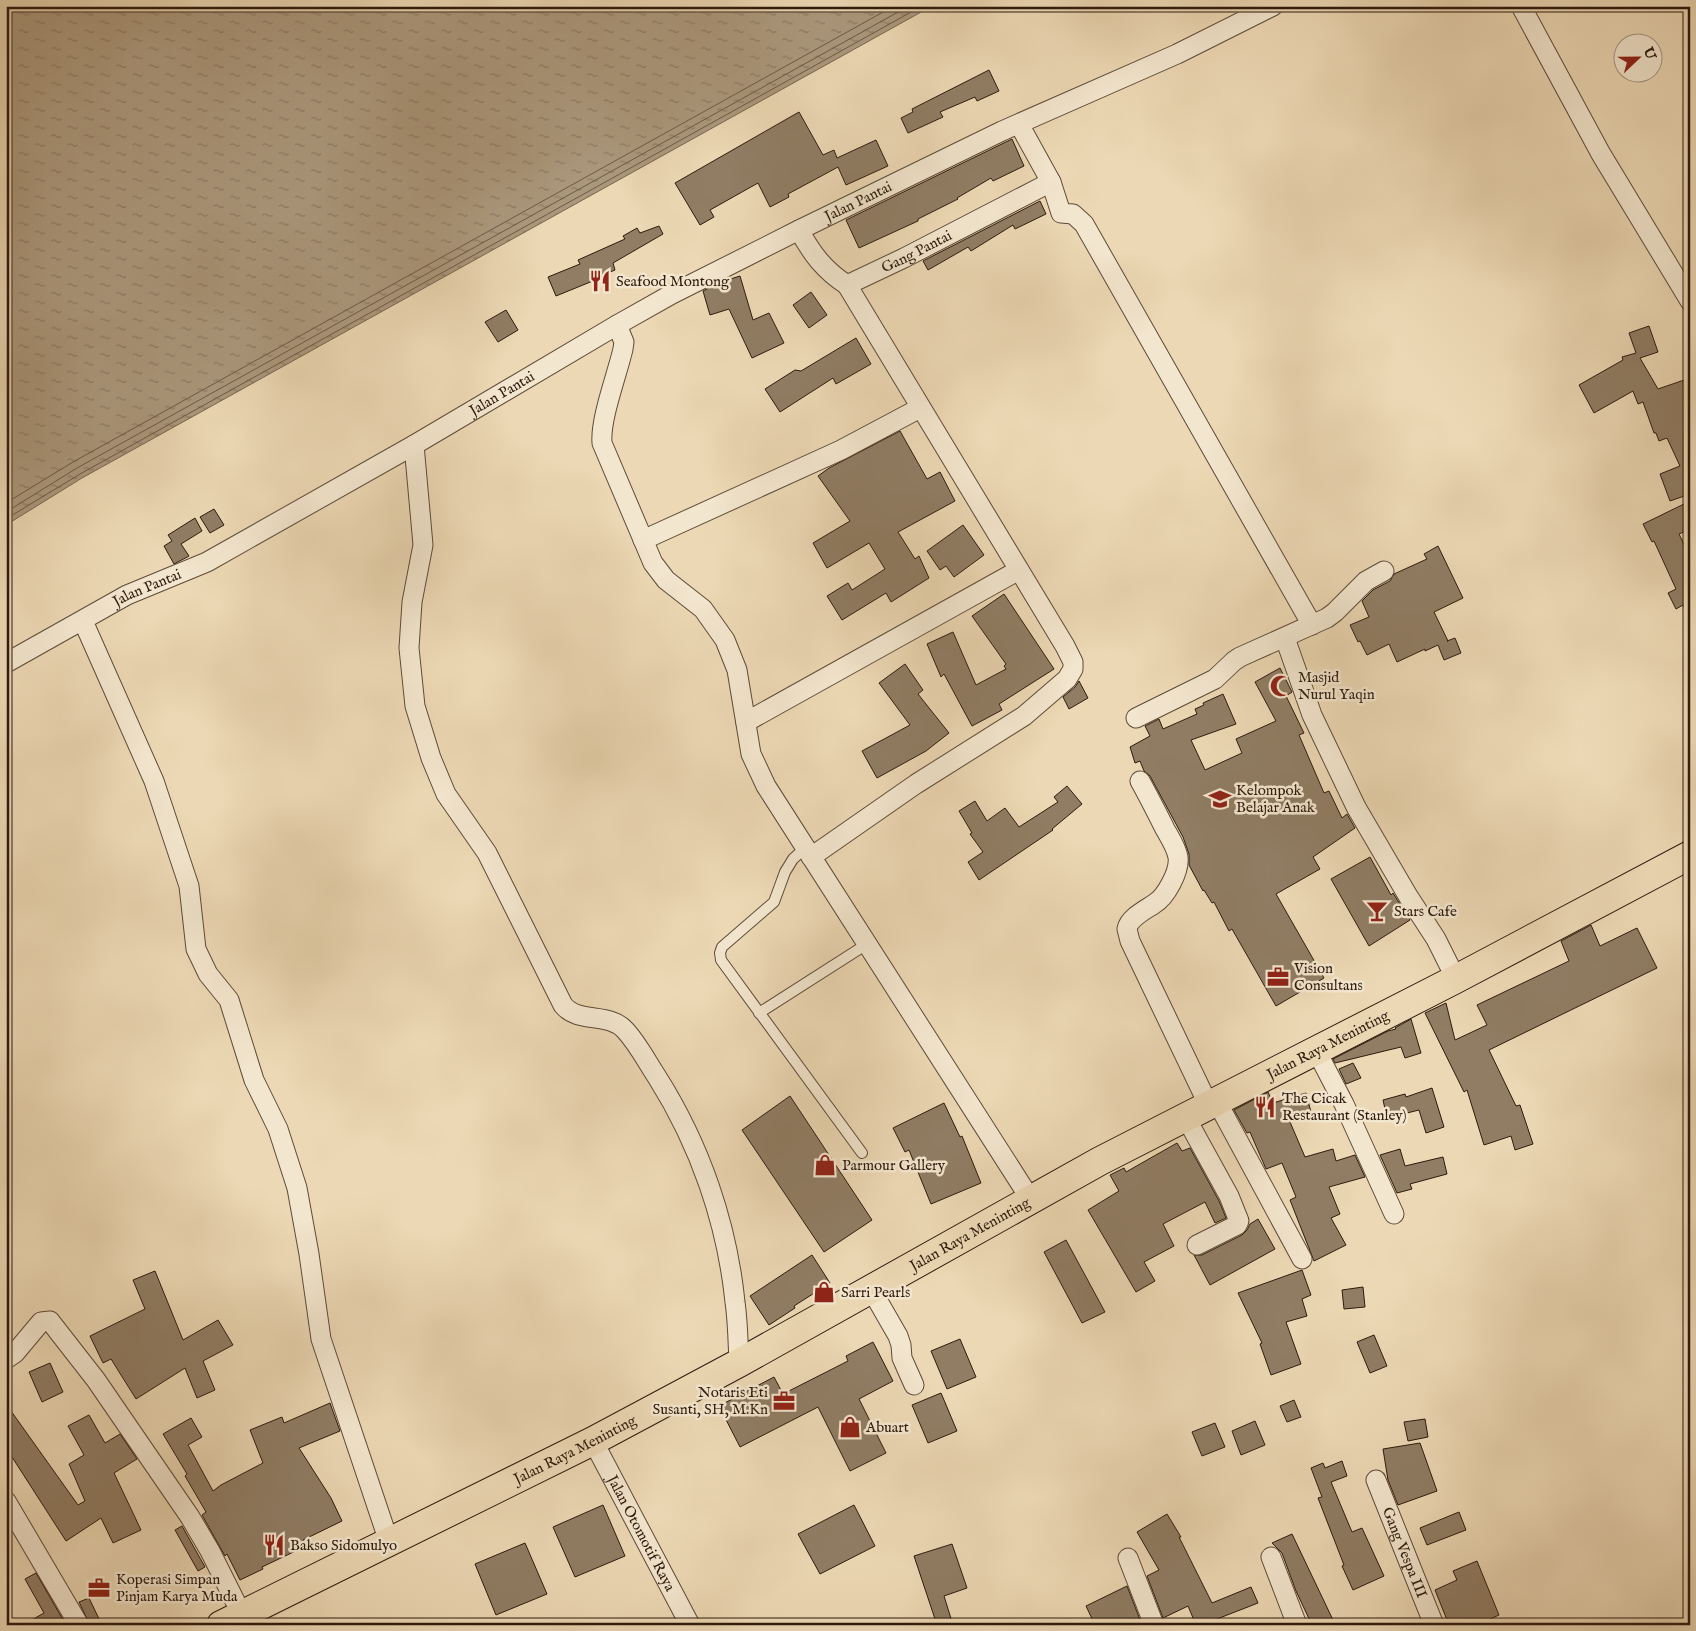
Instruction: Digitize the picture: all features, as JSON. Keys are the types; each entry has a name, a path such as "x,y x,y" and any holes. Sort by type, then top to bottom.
{"highway":[{"name":"Jalan Raya Meninting","path":"232,1620 593,1441 739,1363 1100,1161 1212,1102 1456,979 1690,855"}],"street":[{"name":"Jalan Pantai","path":"6,663 127,595 207,562 414,446 672,294 1011,127 1177,54 1273,6"},
{"path":"1521,6 1601,154 1690,301"},
{"path":"1011,127 1051,182 1061,213 1073,214 1084,224 1312,625"},
{"name":"Gang Pantai","path":"847,285 904,258 1051,182"},
{"path":"799,230 811,252 831,275 847,285 1073,662 1073,669 1067,679 1024,716 808,852"},
{"path":"617,325 624,342 604,418 601,436 602,444 658,572 703,609 725,640 737,670 751,754 762,778 1030,1200"},
{"path":"643,540 840,450 920,408"},
{"path":"414,446 423,545 412,602 409,648 416,706 431,758 446,794 487,853 563,1005 576,1015 612,1022 623,1028 662,1085 688,1130 712,1193 726,1247 735,1302 739,1363"},
{"path":"746,722 1019,570"},
{"path":"1136,718 1215,680 1234,661 1312,625 1335,612 1366,581 1384,571"},
{"path":"82,620 154,781 189,886 196,949 208,974 229,1000 254,1080 278,1129 297,1188 321,1339 389,1542"},
{"path":"1285,638 1312,715 1348,792 1381,852 1436,939 1456,979"},
{"path":"1140,781 1173,844 1178,859 1174,876 1167,891 1160,900 1130,922 1127,929 1130,941 1212,1102 1302,1259"},
{"path":"1316,1050 1344,1104 1394,1214"},
{"path":"1185,1116 1229,1196 1239,1222 1197,1244"},
{"path":"871,1289 898,1336 902,1358 914,1385"},
{"path":"6,1359 15,1353 41,1322 50,1321 96,1380 190,1517 210,1551 232,1620"},
{"name":"Jalan Otomotif Raya","path":"593,1441 690,1625"},
{"name":"Gang Vespa III","path":"1376,1480 1434,1625"},
{"path":"6,1501 78,1625"},
{"path":"1271,1557 1297,1625"},
{"path":"1128,1558 1154,1625"}],"lane":[{"path":"808,852 793,859 785,872 774,902 722,947 720,953 721,960 862,1153"},
{"path":"759,1013 867,944"}],"water":[{"path":"6,6 932,6 82,478 6,525"}],"building":[{"path":"989,70 999,91 977,101 975,97 940,112 943,117 908,133 901,118 913,112 912,109"},
{"path":"799,112 823,155 834,150 837,158 876,140 888,166 846,185 838,167 788,194 789,197 770,207 758,183 710,210 714,217 700,225 675,183"},
{"path":"1012,139 1024,166 993,181 991,178 958,199 918,219 918,221 859,248 846,220"},
{"path":"1040,201 1046,214 1015,229 1013,225 971,251 968,247 928,270 923,261"},
{"path":"659,226 663,234 613,263 615,270 556,296 548,277 580,264 578,260 625,239 623,236 637,228 640,233"},
{"path":"740,276 753,320 769,313 784,343 752,358 729,309 710,315 703,291 721,282"},
{"path":"811,292 827,315 809,328 793,305"},
{"path":"506,310 518,330 498,342 485,322"},
{"path":"1649,326 1658,352 1640,358 1658,389 1690,378 1690,494 1670,501 1660,474 1680,466 1667,438 1659,441 1656,433 1654,433 1643,402 1638,404 1633,391 1594,413 1579,385 1623,360 1622,357 1636,353 1629,333"},
{"path":"856,338 871,364 836,384 833,378 780,412 765,389 795,370 801,371"},
{"path":"900,431 927,479 940,472 955,501 898,532 915,559 919,556 929,578 891,602 886,593 842,620 827,596 848,583 852,590 885,569 869,543 827,568 813,543 850,521 818,476 829,468"},
{"path":"1684,504 1690,518 1690,529 1679,534 1690,557 1690,619 1683,605 1676,609 1668,593 1676,589 1654,541 1652,542 1643,524"},
{"path":"214,509 224,525 210,533 200,517"},
{"path":"195,518 202,531 181,544 189,556 174,564 164,546 172,541 168,535"},
{"path":"963,525 984,555 954,577 946,566 940,570 927,551"},
{"path":"1438,546 1463,598 1434,612 1448,641 1455,638 1461,653 1444,660 1438,645 1397,662 1389,644 1367,655 1350,625 1369,617 1362,601 1373,590 1390,581 1394,574 1427,559 1424,554"},
{"path":"1004,594 1054,669 999,704 1002,710 972,726 944,674 941,677 927,644 953,632 976,685 1006,669 1004,666 1006,664 972,616"},
{"path":"905,664 923,690 918,694 949,733 926,751 877,778 862,751 910,725 879,683"},
{"path":"1280,668 1292,692 1286,696 1304,733 1299,735 1324,793 1329,791 1342,818 1347,814 1355,828 1313,857 1320,869 1276,894 1324,978 1276,1006 1232,929 1229,931 1214,902 1212,903 1203,891 1189,865 1189,854 1183,837 1150,776 1144,771 1140,761 1135,763 1130,747 1150,736 1145,726 1159,719 1163,729 1197,714 1195,709 1204,705 1203,703 1223,694 1236,724 1191,740 1205,770 1242,753 1236,739 1276,721 1255,682"},
{"path":"1079,681 1088,698 1069,709 1063,697"},
{"path":"1067,786 1082,804 1053,830 979,880 968,862 983,852 970,834 972,833 959,811 975,801 987,821 1005,808 1019,827 1058,802 1054,797"},
{"path":"1370,857 1391,895 1393,893 1410,920 1369,946 1331,879"},
{"path":"1591,925 1600,946 1637,928 1657,968 1489,1050 1516,1106 1520,1105 1533,1144 1515,1150 1511,1136 1484,1145 1467,1090 1464,1092 1425,1013 1446,1003 1455,1040 1487,1025 1477,1005 1569,961 1561,941"},
{"path":"1411,1019 1421,1053 1405,1058 1401,1047 1335,1063 1333,1059 1388,1031 1396,1029"},
{"path":"1353,1063 1361,1078 1346,1084 1339,1069"},
{"path":"1432,1088 1444,1127 1426,1133 1419,1110 1387,1118 1383,1100 1405,1094 1406,1097"},
{"path":"1268,1092 1273,1103 1306,1093 1312,1116 1290,1122 1305,1157 1333,1149 1336,1161 1355,1155 1365,1177 1329,1187 1340,1214 1331,1218 1346,1245 1314,1261 1290,1200 1296,1197 1282,1163 1266,1169 1250,1132 1247,1133 1234,1110"},
{"path":"790,1096 872,1220 824,1252 742,1130"},
{"path":"944,1103 960,1137 962,1136 981,1183 931,1204 909,1150 905,1152 893,1128"},
{"path":"1177,1143 1182,1151 1190,1148 1219,1201 1226,1218 1215,1223 1205,1202 1163,1224 1174,1246 1144,1262 1155,1281 1136,1292 1088,1210 1119,1191 1110,1175 1124,1168 1126,1172"},
{"path":"1400,1149 1405,1166 1443,1157 1447,1174 1410,1184 1412,1189 1397,1193 1380,1155"},
{"path":"1258,1219 1275,1249 1210,1285 1194,1255 1202,1255 1242,1235 1250,1224"},
{"path":"1066,1240 1105,1312 1082,1323 1044,1252"},
{"path":"812,1255 830,1283 769,1325 750,1296"},
{"path":"1302,1270 1311,1295 1302,1299 1307,1316 1286,1322 1301,1364 1271,1375 1260,1344 1262,1343 1238,1293"},
{"path":"155,1271 183,1340 218,1320 233,1345 203,1361 215,1390 197,1398 185,1368 136,1399 111,1359 103,1363 90,1336 145,1309 133,1280"},
{"path":"1363,1287 1365,1307 1344,1309 1342,1290"},
{"path":"1374,1335 1387,1366 1370,1373 1357,1342"},
{"path":"960,1339 976,1377 947,1389 931,1351"},
{"path":"873,1342 893,1381 859,1399 886,1453 850,1471 818,1407 740,1447 719,1406 774,1377 783,1394 848,1361 846,1356"},
{"path":"50,1363 63,1392 42,1402 29,1372"},
{"path":"941,1393 957,1431 928,1443 912,1405"},
{"path":"1294,1400 1301,1417 1287,1422 1280,1406"},
{"path":"330,1403 340,1431 299,1448 331,1498 342,1521 303,1540 306,1546 240,1580 227,1554 225,1556 202,1515 206,1512 185,1476 187,1474 163,1434 191,1418 202,1437 188,1445 213,1491 263,1463 250,1430 282,1417 284,1423"},
{"path":"6,1404 78,1505 85,1501 69,1464 84,1455 68,1426 89,1415 105,1443 120,1434 137,1459 114,1473 141,1530 113,1543 101,1518 66,1541 12,1457 6,1461"},
{"path":"1425,1419 1428,1437 1408,1441 1404,1422"},
{"path":"1255,1421 1265,1445 1241,1455 1232,1431"},
{"path":"1215,1423 1225,1447 1202,1456 1192,1432"},
{"path":"1420,1443 1437,1491 1398,1505 1388,1480 1383,1449"},
{"path":"1342,1461 1347,1476 1331,1482 1352,1532 1362,1528 1384,1576 1353,1590 1342,1566 1344,1565 1318,1498 1322,1497 1311,1468 1323,1463 1325,1468"},
{"path":"603,1505 625,1556 575,1577 553,1527"},
{"path":"854,1505 875,1546 820,1574 798,1534"},
{"path":"1459,1512 1466,1530 1427,1545 1420,1528"},
{"path":"1167,1514 1181,1537 1179,1537 1212,1603 1251,1587 1258,1603 1217,1619 1220,1625 1196,1625 1188,1606 1163,1618 1147,1576 1159,1570 1137,1532"},
{"path":"182,1526 205,1567 198,1571 175,1530"},
{"path":"1292,1534 1333,1620 1323,1625 1312,1625 1296,1591 1282,1553 1272,1543"},
{"path":"525,1543 547,1594 496,1615 475,1564"},
{"path":"952,1544 967,1588 944,1596 953,1625 937,1625 914,1556"},
{"path":"1477,1561 1499,1615 1477,1625 1449,1625 1435,1590 1457,1580 1453,1571"},
{"path":"36,1573 66,1625 23,1625 44,1613 25,1579"},
{"path":"1127,1586 1142,1625 1095,1625 1086,1606"},
{"path":"89,1598 102,1625 90,1625 79,1602"}],"place":[{"name":"Seafood Montong","path":"600,281"},
{"name":"Masjid Nurul Yaqin","path":"1281,686"},
{"name":"Kelompok Belajar Anak","path":"1220,799"},
{"name":"Stars Cafe","path":"1377,911"},
{"name":"Vision Consultans","path":"1278,977"},
{"name":"The Cicak Restaurant (Stanley)","path":"1265,1107"},
{"name":"Parmour Gallery","path":"825,1165"},
{"name":"Sarri Pearls","path":"824,1292"},
{"name":"Notaris Eti Susanti, SH, M.Kn","path":"784,1401"},
{"name":"Abuart","path":"850,1427"},
{"name":"Bakso Sidomulyo","path":"274,1545"},
{"name":"Koperasi Simpan Pinjam Karya Muda","path":"99,1588"}]}
